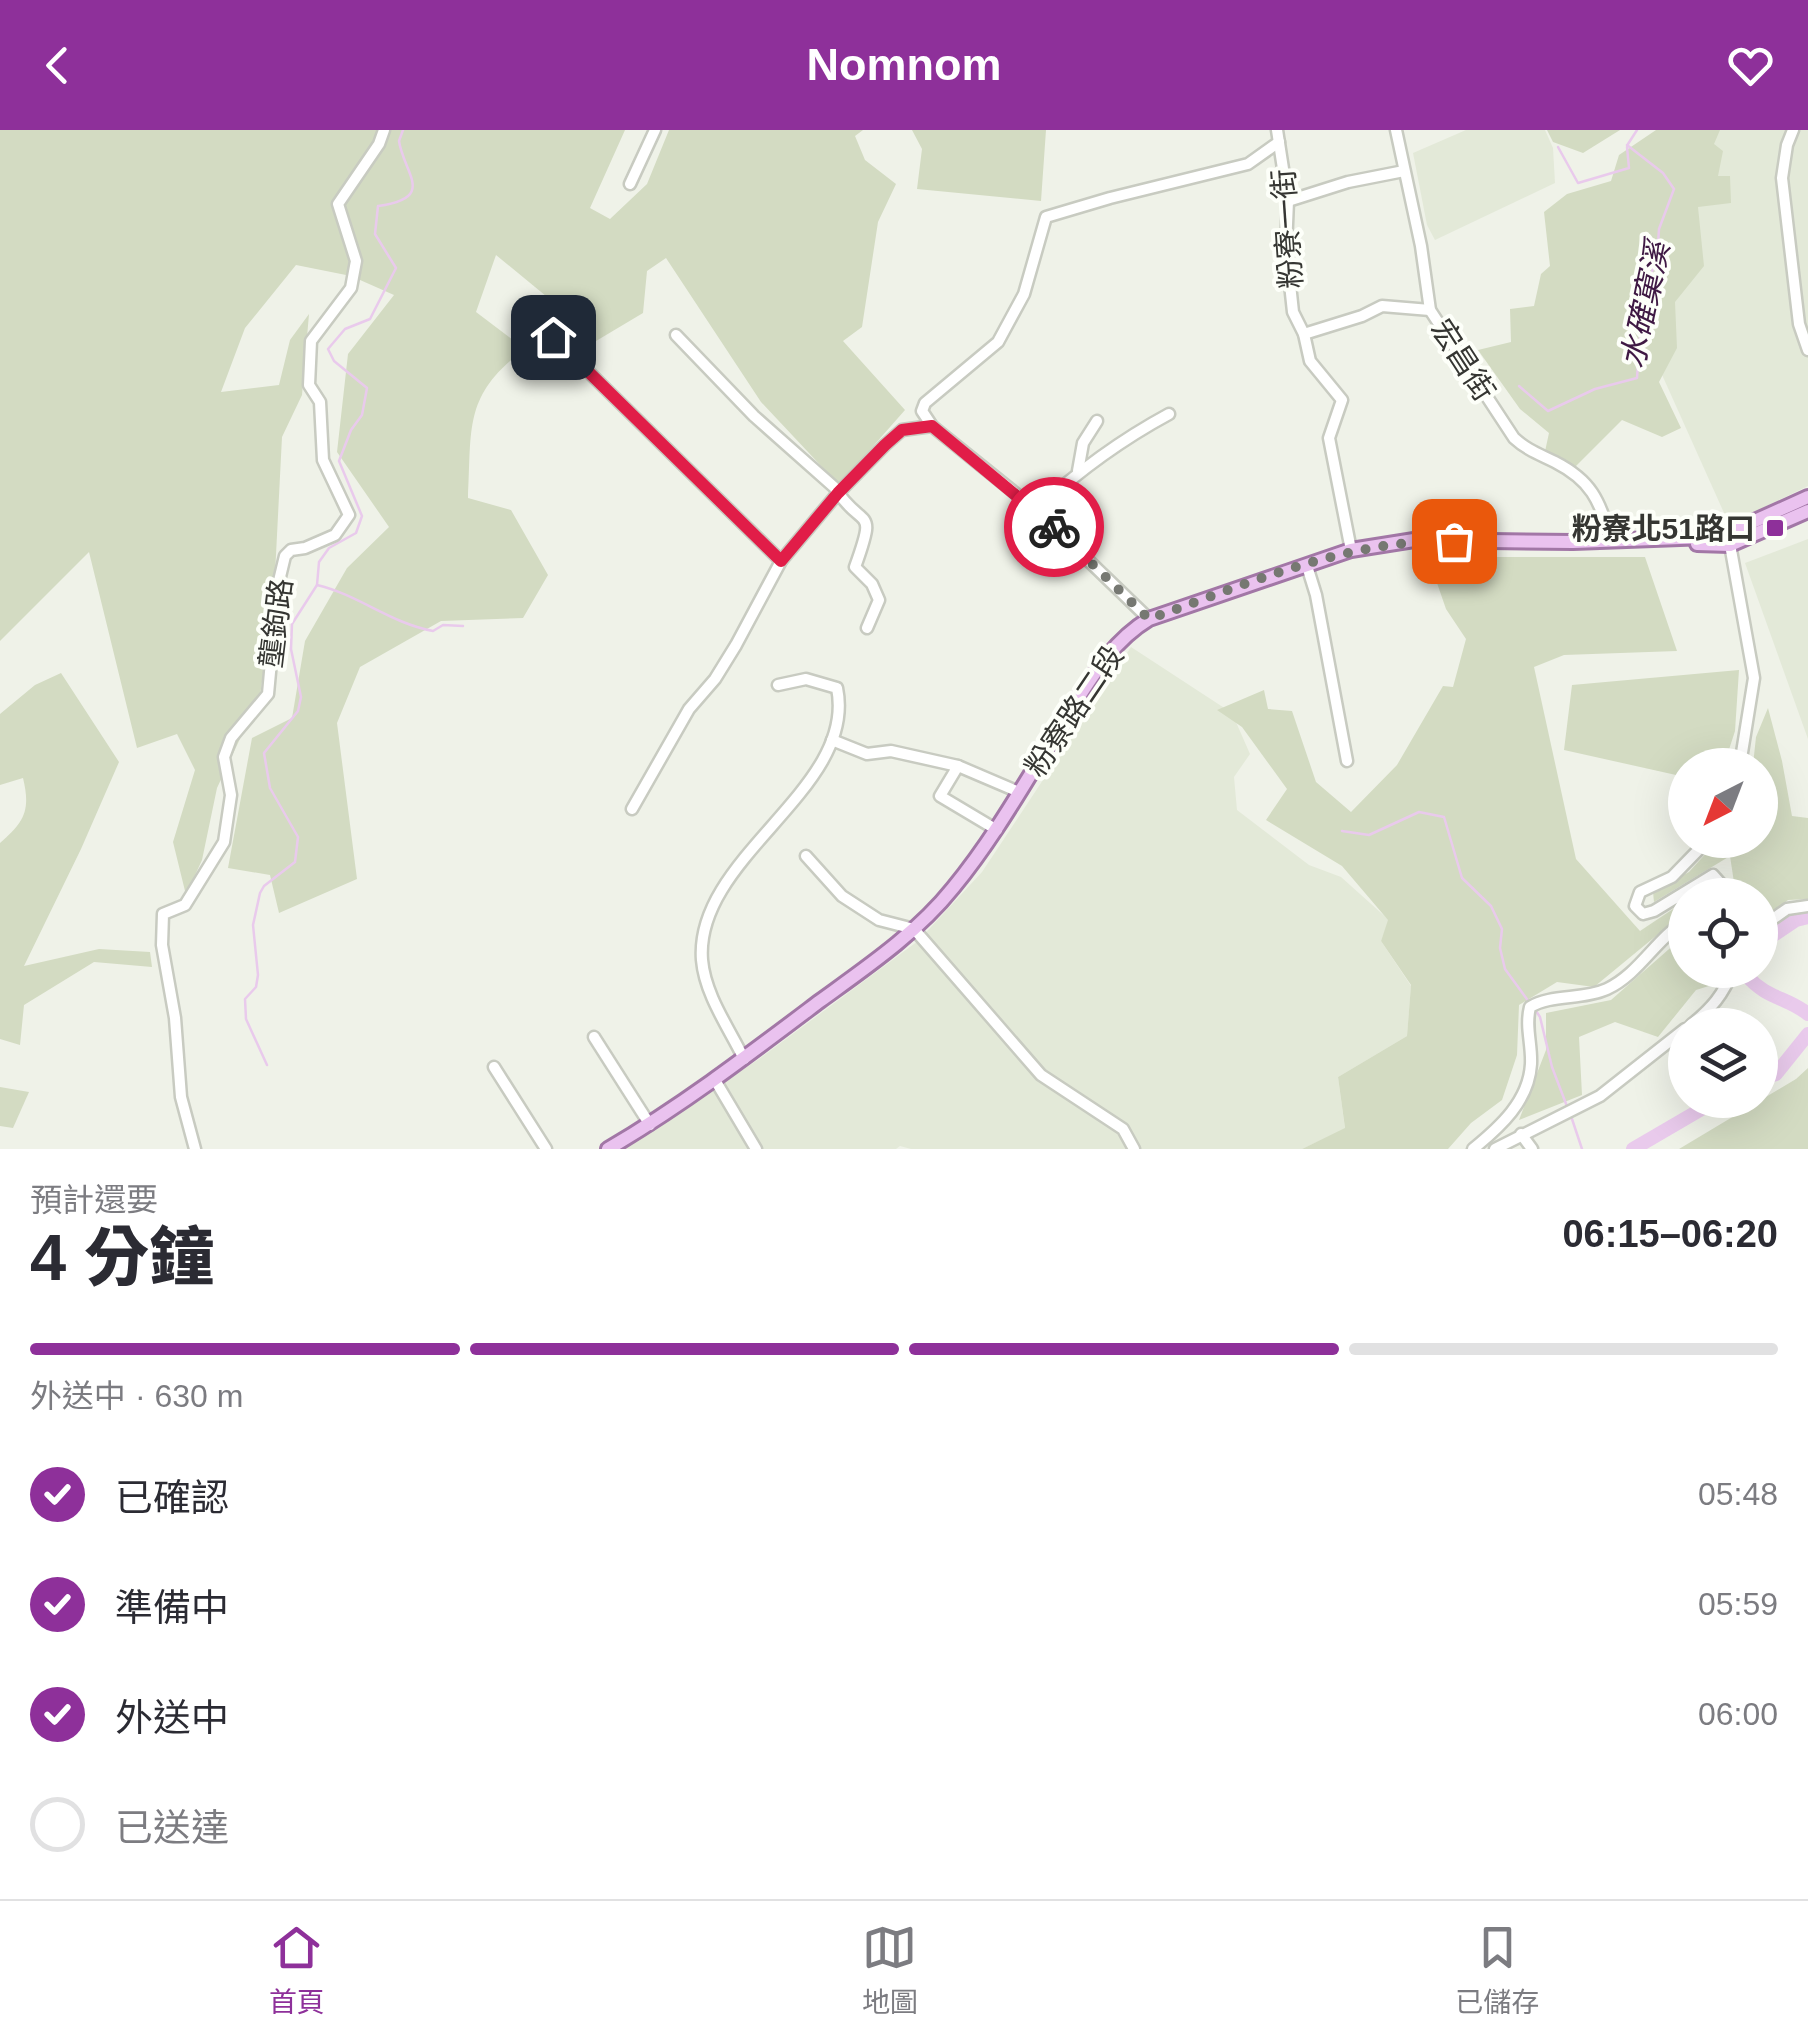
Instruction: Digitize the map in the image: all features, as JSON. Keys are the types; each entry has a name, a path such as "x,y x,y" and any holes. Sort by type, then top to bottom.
{"main road":[{"name":"粉寮路二段","path":"1729,539 1808,497"},
{"name":"粉寮路二段","path":"617,1147 744,1059 914,929 952,890 996,830 1101,664 1132,629 1149,619 1351,550 1414,540 1729,539 1808,511"}],"street":[{"name":"壟鉤路","path":"195,1149 182,1097 175,1018 162,944 163,914 185,905 224,842 230,795 224,757 231,738 268,694 284,556 335,535 349,515 323,460 320,402 309,385 311,341 351,288 356,261 338,204 379,144 384,130"},
{"path":"630,184 655,130"},
{"name":"宏昌街","path":"1396,130 1430,310 1514,438 1528,451 1586,480 1598,499 1612,541"},
{"path":"1794,130 1782,178 1799,324 1808,350"},
{"path":"1149,619 1036,510 932,426 922,411 925,403 998,342 1016,311 1046,217 1248,164 1278,136"},
{"name":"粉寮一街","path":"1278,136 1288,201 1286,247 1293,312 1304,334 1310,361 1342,400 1329,438 1351,550"},
{"path":"1288,201 1348,182 1404,171"},
{"path":"1796,292 1808,280"},
{"path":"1304,334 1382,306 1430,310"},
{"path":"676,335 754,416 866,519 869,529 855,567 872,584 879,600 867,628"},
{"path":"553,337 781,561"},
{"path":"1036,510 1078,471 1131,434 1169,414"},
{"path":"1078,471 1083,443 1096,421"},
{"path":"632,809 689,709 715,678 781,561 838,493 902,430 932,426"},
{"path":"1729,539 1754,678 1743,748"},
{"path":"1306,566 1316,595 1347,762"},
{"path":"744,1059 710,992 702,964 702,934 707,916 733,875 786,807 802,794 832,740 841,709 837,688 806,679 778,685"},
{"path":"832,740 867,754 902,753 958,766 1018,792"},
{"path":"958,766 940,796 996,830"},
{"path":"806,856 842,896 879,920 914,929 1041,1075 1123,1129 1134,1149"},
{"path":"1670,878 1690,858"},
{"path":"1668,879 1640,892 1635,906 1644,914 1668,902"},
{"path":"1778,915 1787,909 1808,906"},
{"path":"1473,1149 1509,1116 1525,1093 1531,1062 1527,1039 1534,1005 1574,999 1612,987 1668,936"},
{"path":"594,1037 650,1125"},
{"path":"1495,1149 1600,1096 1668,1043"},
{"path":"494,1067 546,1149"},
{"path":"715,1080 756,1149"},
{"path":"1520,1134 1532,1149"}],"shaded area":[{"path":"0,130 625,130 590,208 610,219 647,184 669,130 863,130 855,136 865,160 896,184 878,222 862,327 843,341 905,410 839,485 761,402 666,258 647,271 643,313 591,344 569,315 496,255 476,312 525,349 505,366 481,398 471,432 468,498 511,510 548,575 523,618 441,621 360,667 337,723 357,879 279,913 270,875 228,868 252,738 292,718 305,641 347,568 389,527 337,452 348,354 394,295 351,276 296,265 245,328 221,392 279,385 290,340 309,314 302,395 282,437 274,594 260,696 217,788 202,860 186,895 173,842 195,770 177,734 137,748 89,552 0,641"},
{"path":"912,130 1046,130 1041,201 917,189 922,149"},
{"path":"1466,130 1545,130 1553,148 1555,183 1435,240 1427,225 1413,153"},
{"path":"1547,130 1620,130 1583,153 1553,142"},
{"path":"1656,130 1720,130 1714,144 1723,151 1718,176 1730,176 1731,203 1698,207 1704,266 1675,302 1677,348 1659,382 1681,428 1662,437 1622,420 1569,473 1544,456 1549,433 1520,409 1478,350 1511,342 1510,309 1534,306 1541,274 1550,266 1544,212 1567,194 1611,181 1619,155"},
{"path":"1691,130 1808,130 1808,486 1729,524 1650,348"},
{"path":"1808,539 1808,739 1745,563"},
{"path":"1428,557 1645,557 1677,651 1564,655 1534,667 1576,859 1640,931 1668,912 1668,926 1594,987 1557,982 1519,1005 1517,1055 1502,1100 1471,1123 1448,1149 1302,1149 1345,1128 1338,1077 1407,1036 1411,985 1381,941 1388,920 1342,866 1266,820 1287,789 1242,727 1217,710 1264,690 1268,709 1292,711 1316,782 1351,812 1397,765 1443,686 1453,687 1466,639 1446,609"},
{"path":"1131,647 1232,713 1250,754 1234,777 1237,810 1309,865 1341,877 1389,920 1381,941 1411,986 1407,1036 1338,1077 1345,1129 1302,1149 622,1149 759,1059 918,941 982,872"},
{"path":"1739,670 1735,731 1730,748 1668,748 1668,773 1564,750 1572,685"},
{"path":"61,673 119,762 24,966 99,949 150,952 152,967 94,962 24,1005 20,1045 0,1039 0,843 20,822 26,799 23,778 0,785 0,714 35,685"},
{"path":"1768,708 1782,761 1792,816 1808,818 1808,899 1788,900 1778,908 1778,878 1733,878 1730,858 1778,858 1778,748 1755,748"},
{"path":"1702,858 1727,858 1694,878 1678,878"},
{"path":"1668,884 1668,894 1654,902 1653,892"},
{"path":"1668,950 1668,988 1702,988 1681,1008 1668,1008 1668,1025 1658,1037 1615,1022 1579,1037 1582,1095 1519,1120 1546,1050 1546,1013 1611,1000"},
{"path":"1808,1068 1808,1149 1679,1149 1731,1118 1778,1118 1778,1090"},
{"path":"0,1087 29,1092 13,1128 0,1126"}],"waterway":[{"path":"267,1065 246,1019 245,999 256,987 258,975 253,925 264,886 295,862 298,837 270,788 264,753 298,711 301,697 291,649 292,624 317,585 319,562 329,548 356,533 362,516 339,461 351,430 362,415 367,388 334,361 328,349 345,329 370,319 396,268 375,234 378,206 396,202 412,191 399,141 403,130"},
{"name":"水確窠溪","path":"1628,144 1637,130"},
{"name":"水確窠溪","path":"1519,386 1548,411 1595,389 1637,378 1643,294 1657,259 1659,229 1674,189 1663,173 1627,145"},
{"path":"1558,147 1578,183 1629,168 1627,147"},
{"path":"317,585 417,627 433,631 443,625 463,626"},
{"path":"1342,831 1369,835 1419,812 1444,817 1462,878 1491,906 1502,929 1500,948 1505,969 1529,1002"},
{"path":"1778,932 1808,917"},
{"path":"1761,988 1808,1014"},
{"path":"1534,1008 1568,1109"},
{"path":"1778,1072 1808,1034"},
{"path":"1571,1116 1582,1149"},
{"path":"1633,1149 1686,1118"}],"way so far":[{"path":"1054,527 1149,619 1351,550 1414,540 1454,541"}],"place":[{"name":"粉寮北51路口","path":"1775,528"}],"route":[{"path":"553,337 781,561 885,445 902,430 932,426 1054,527"}]}
